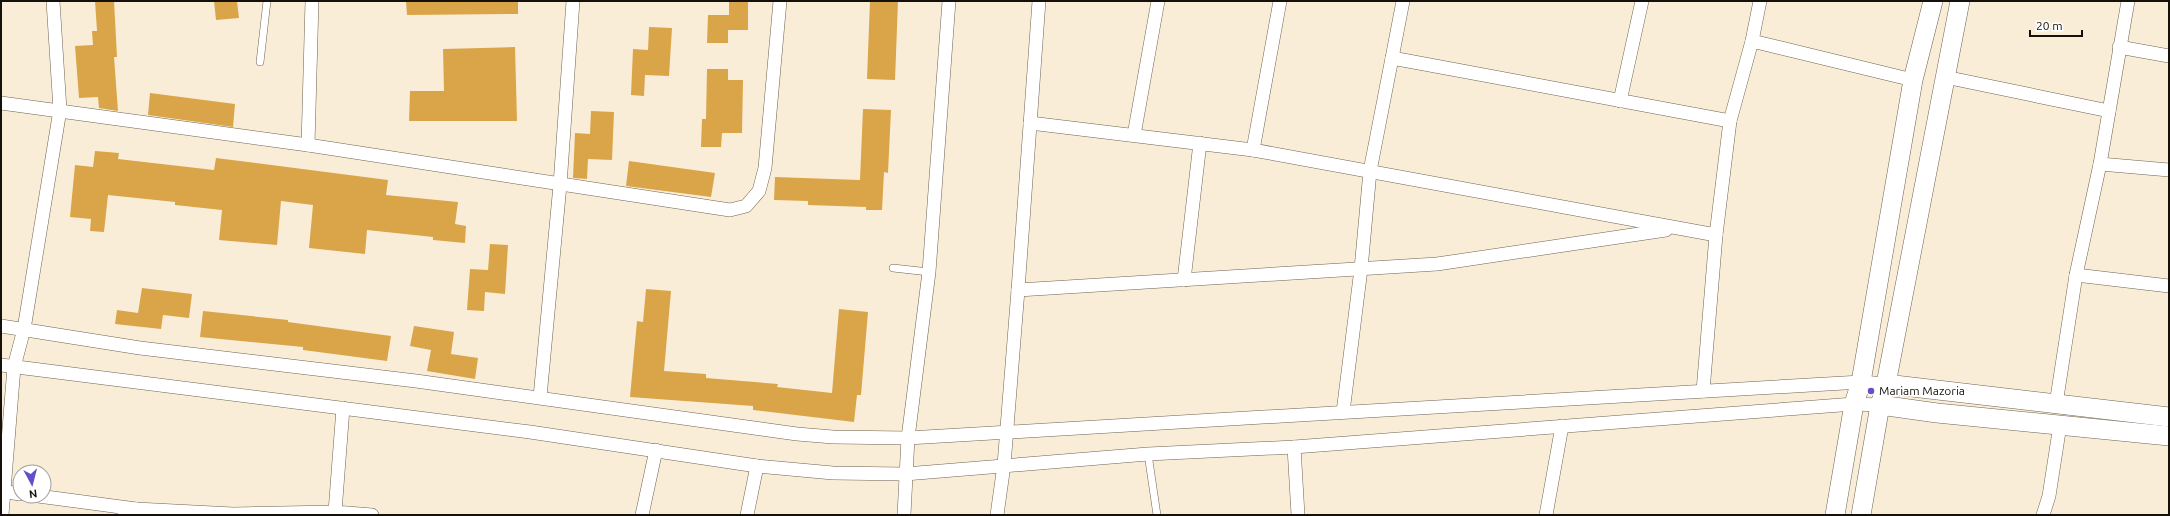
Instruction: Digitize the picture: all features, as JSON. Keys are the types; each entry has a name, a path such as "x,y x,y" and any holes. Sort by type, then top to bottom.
{"main road":[{"path":"1835,515 1854,404 1861,382 1913,80 1932,1"},
{"path":"1861,515 1880,405 1886,384 1960,1"},
{"path":"1886,384 2169,417"},
{"path":"1880,405 2169,436"}],"street":[{"path":"2,515 7,366 24,329 60,110 53,1"},
{"path":"308,145 312,1"},
{"path":"540,397 560,185 572,1"},
{"path":"1,103 308,145 730,210 746,206 759,191 765,168 780,1"},
{"path":"904,515 908,438 929,272 949,1"},
{"path":"997,515 1004,465 1039,1"},
{"path":"1134,135 1158,1"},
{"path":"1253,150 1280,1"},
{"path":"1343,412 1361,269 1370,171 1403,1"},
{"path":"1620,102 1642,1"},
{"path":"1703,391 1716,235 1730,121 1752,41 1760,1"},
{"path":"2056,404 2076,275 2100,164 2128,1"},
{"path":"1752,41 1913,80"},
{"path":"2119,47 2169,56"},
{"path":"1392,58 1620,102 1730,121"},
{"path":"1946,77 2109,111"},
{"path":"1030,123 1253,150 1676,229 1716,235"},
{"path":"1184,280 1200,143"},
{"path":"2100,164 2169,170"},
{"path":"1018,290 1437,264 1676,229"},
{"path":"2076,275 2169,286"},
{"path":"1,326 140,348 540,397 797,434 833,437 908,438 1861,382 1886,384"},
{"path":"7,366 343,408 656,450 757,466 833,472 905,474 1148,454 1294,447 1854,404 1880,405"},
{"path":"335,513 343,408"},
{"path":"2043,515 2049,496 2060,425"},
{"path":"1546,515 1562,426"},
{"path":"1294,447 1298,515"},
{"path":"642,515 656,450"},
{"path":"747,515 757,466"},
{"path":"2,491 12,493"},
{"path":"52,498 136,509 233,514 335,513 372,515"},
{"path":"124,515 126,511 136,509"}],"lane":[{"path":"260,62 267,1"},
{"path":"893,268 929,272"},
{"path":"1148,454 1157,515"}],"building":[{"path":"95,1 114,1 117,57 114,57 118,111 99,108 98,97 79,98 75,46 93,45 92,31 97,31"},
{"path":"214,1 237,1 239,18 216,20"},
{"path":"406,1 518,1 518,14 407,15"},
{"path":"729,1 748,1 748,30 728,30 728,43 707,43 708,15 729,15"},
{"path":"870,1 898,1 895,80 867,79"},
{"path":"649,27 672,28 669,76 645,75 644,96 631,95 633,49 648,50"},
{"path":"515,47 517,121 409,121 410,91 444,91 443,49"},
{"path":"707,69 728,69 728,80 743,80 742,133 722,133 721,147 701,147 702,119 706,119"},
{"path":"150,93 235,104 233,127 148,115"},
{"path":"863,109 891,110 888,173 884,172 882,210 866,210 866,207 808,205 808,201 774,200 775,177 860,180"},
{"path":"591,111 614,112 612,160 588,159 587,179 573,178 575,133 590,134"},
{"path":"95,151 119,153 118,159 214,170 216,158 388,180 386,195 458,202 455,224 466,226 465,243 433,240 433,237 367,230 365,254 309,248 313,205 281,201 277,245 219,240 222,210 175,205 175,202 108,195 104,232 90,231 91,219 70,217 75,165 93,167"},
{"path":"629,161 715,173 711,197 626,186"},
{"path":"490,244 508,245 505,294 485,292 484,311 467,310 470,269 488,270"},
{"path":"142,288 192,294 189,318 163,315 161,329 115,324 117,310 138,313"},
{"path":"646,289 671,291 664,371 706,374 706,378 778,384 777,387 832,393 839,309 868,312 861,395 857,395 854,422 753,410 753,406 630,397 637,321 643,322"},
{"path":"203,311 288,320 288,322 391,336 387,361 303,350 303,347 200,337"},
{"path":"414,326 454,332 451,354 478,358 475,379 427,371 431,350 410,346"}],"place":[{"name":"Mariam Mazoria","path":"1871,391"}]}
